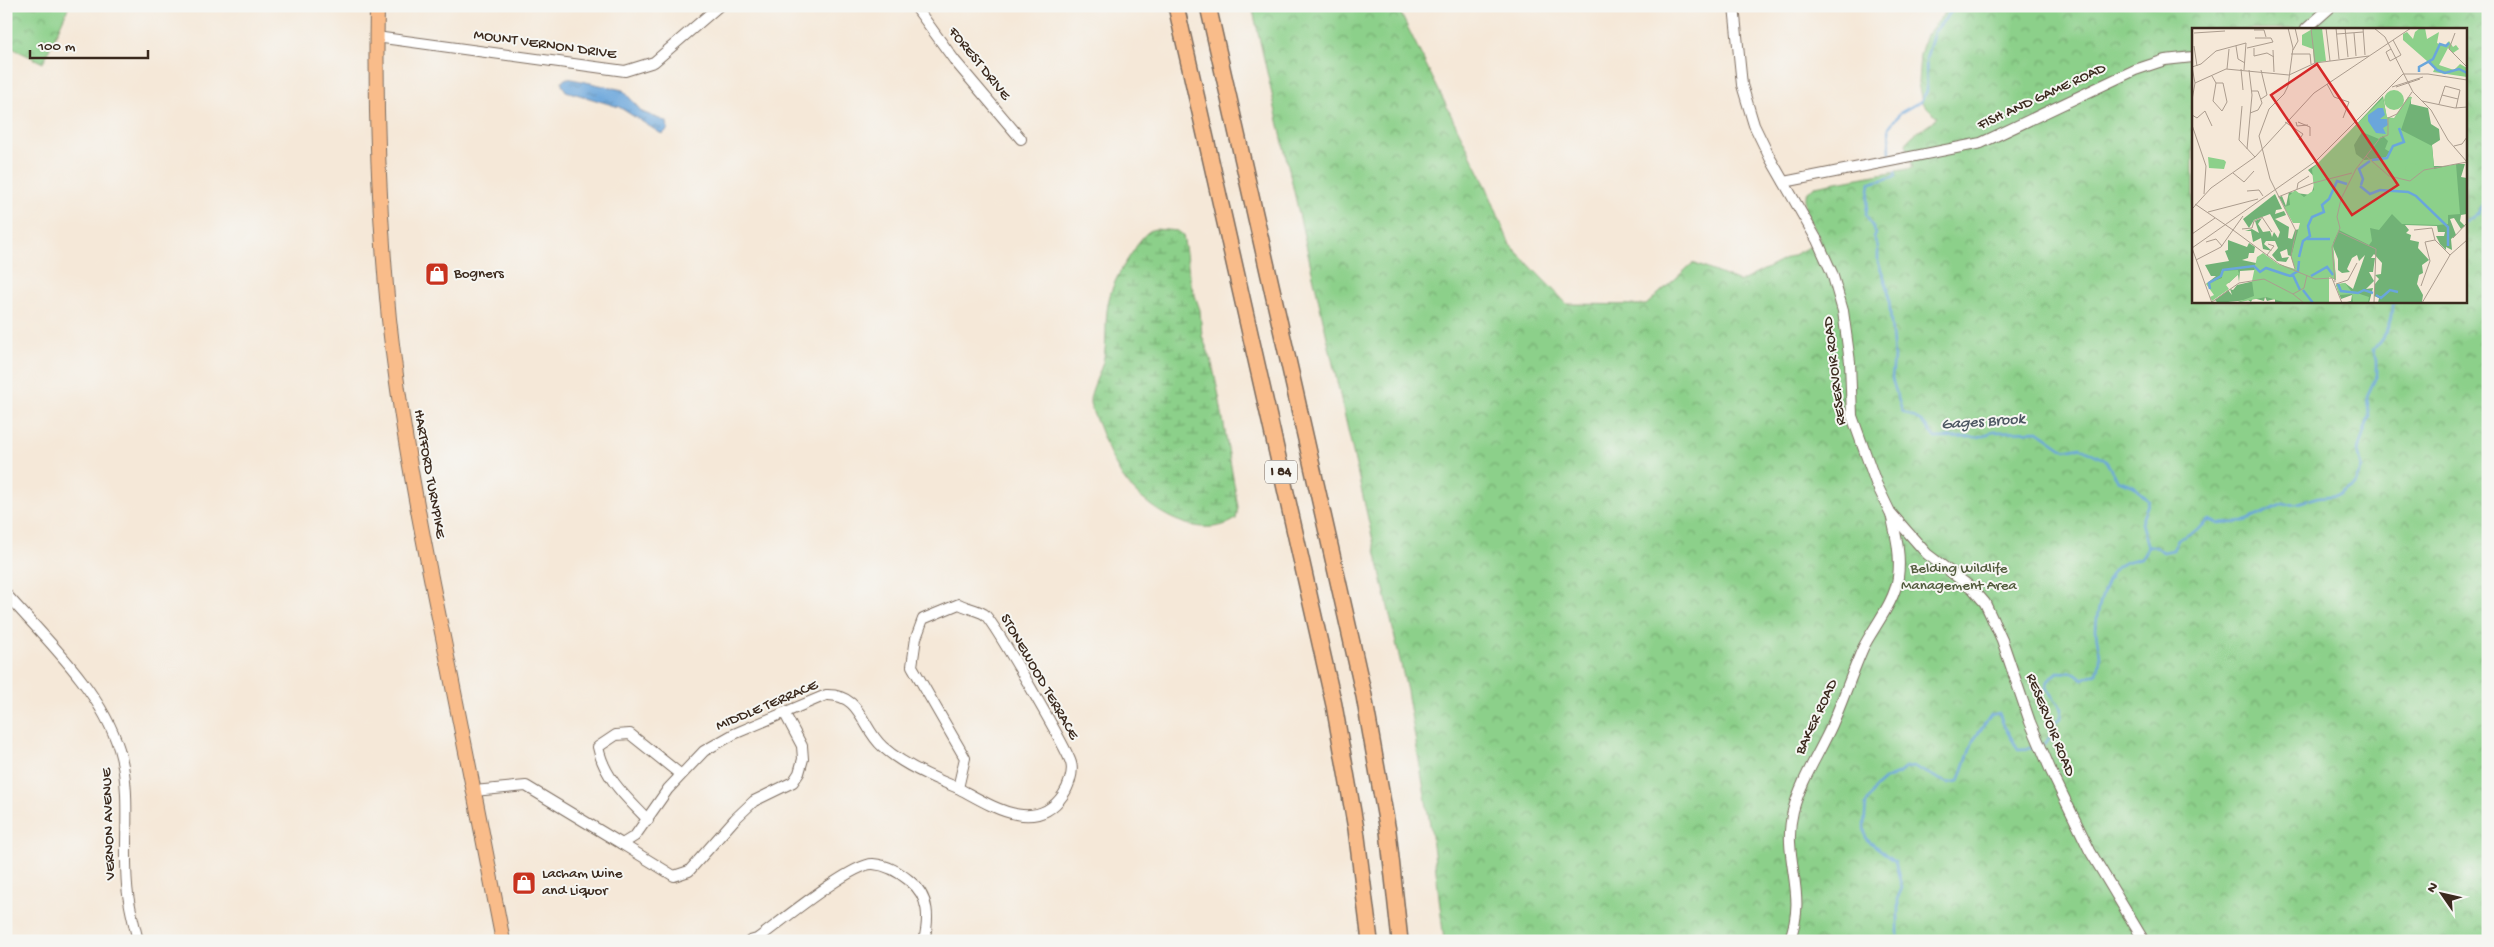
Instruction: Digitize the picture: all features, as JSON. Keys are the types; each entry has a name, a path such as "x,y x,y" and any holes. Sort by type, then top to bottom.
{"highway":[{"name":"I 84","path":"1176,6 1334,705 1356,829 1370,941"},
{"name":"I 84","path":"1208,6 1368,719 1390,847 1400,941"}],"main road":[{"name":"HARTFORD TURNPIKE","path":"377,6 379,156 389,319 411,472 503,941"}],"street":[{"name":"MOUNT VERNON DRIVE","path":"376,37 625,71 654,62 719,6"},
{"name":"FOREST DRIVE","path":"915,6 955,61 1021,139"},
{"name":"RESERVOIR ROAD","path":"1734,6 1742,85 1754,125 1817,240 1832,273 1843,311 1850,362 1852,416 1863,450 1890,512 1927,554 1973,589 1985,603 2002,640 2030,722 2051,771 2090,851 2144,941"},
{"path":"2307,28 2332,6"},
{"name":"FISH AND GAME ROAD","path":"1784,182 1981,143 2135,70 2165,60 2192,57"},
{"name":"BAKER ROAD","path":"1788,941 1794,928 1798,908 1797,890 1789,851 1789,833 1793,811 1802,783 1832,725 1863,648 1898,580 1900,558 1890,512"},
{"name":"VERNON AVENUE","path":"6,594 94,696 110,724 120,750 125,779 127,886 138,941"},
{"name":"STONEWOOD TERRACE","path":"904,762 1002,811 1034,816 1056,806 1068,788 1072,764 1018,666 985,615 959,604 923,619 916,638 912,666 965,758 958,788"},
{"name":"MIDDLE TERRACE","path":"622,844 635,836 680,774 704,751 734,734 826,695 837,695 848,700 856,708 882,747 904,762"},
{"path":"474,791 526,786 674,876 689,871 735,819 754,801 793,782 799,773 803,759 802,746 785,714"},
{"path":"648,820 613,783 601,760 598,747 616,735 630,734 680,774"},
{"path":"750,941 757,938 848,873 871,864 894,868 914,884 926,901 929,920 924,941"}],"green space":[{"path":"6,6 69,6 43,63 6,45"},
{"name":"Belding Wildlife Management Area","path":"1252,6 1401,6 1398,8 1487,188 1510,245 1567,304 1646,305 1693,263 1740,282 1821,241 1809,220 1804,205 1808,192 1815,186 1913,168 1906,144 1912,136 1929,125 1937,117 1922,102 1918,83 1920,55 1925,37 1950,6 2488,6 2488,941 1444,941 1432,836 1407,691"},
{"path":"1155,229 1178,231 1183,235 1191,284 1200,310 1202,336 1211,359 1238,507 1236,519 1221,526 1205,527 1188,524 1172,518 1156,509 1129,486 1117,468 1090,403 1091,393 1104,357 1110,294 1120,272 1140,240 1145,234"}],"water":[{"path":"567,78 623,90 642,112 667,122 668,129 663,134 660,133 619,107 566,91 562,81"}],"waterway":[{"name":"Gages Brook","path":"1890,152 1889,127 1900,113 1921,101 1927,91 1926,59 1934,32 1956,6"},
{"name":"Gages Brook","path":"1895,172 1896,176 1870,183 1866,214 1876,234 1874,238 1878,247 1878,262 1888,288 1894,356 1892,379 1902,411 1921,421 1935,438 1978,437 1993,432 2038,431 2065,450 2080,447 2105,460 2118,480 2134,486 2149,501 2141,523 2148,547"},
{"path":"2466,222 2478,213 2488,198"},
{"path":"2148,547 2156,546 2163,552 2173,550 2178,539 2198,529 2210,520 2219,524 2244,522 2283,504 2340,495 2354,485 2362,468 2358,450 2369,417 2367,396 2377,375 2377,359 2373,350 2388,329 2392,318 2393,305 2398,302"},
{"path":"2045,744 2052,734 2051,726 2061,717 2062,709 2046,688 2048,681 2058,672 2075,673 2083,679 2097,673 2100,656 2096,624 2104,589 2118,566 2141,558 2148,547"},
{"path":"1898,941 1898,897 1902,888 1895,861 1866,839 1864,827 1866,804 1875,788 1885,779 1898,774 1905,768 1915,767 1947,783 1959,781 1973,741 1991,715 1999,713 2004,726 2018,749 2035,748"}],"place":[{"name":"Bogners","path":"437,274"},
{"name":"Lacham Wine and Liquor","path":"524,883"}]}
